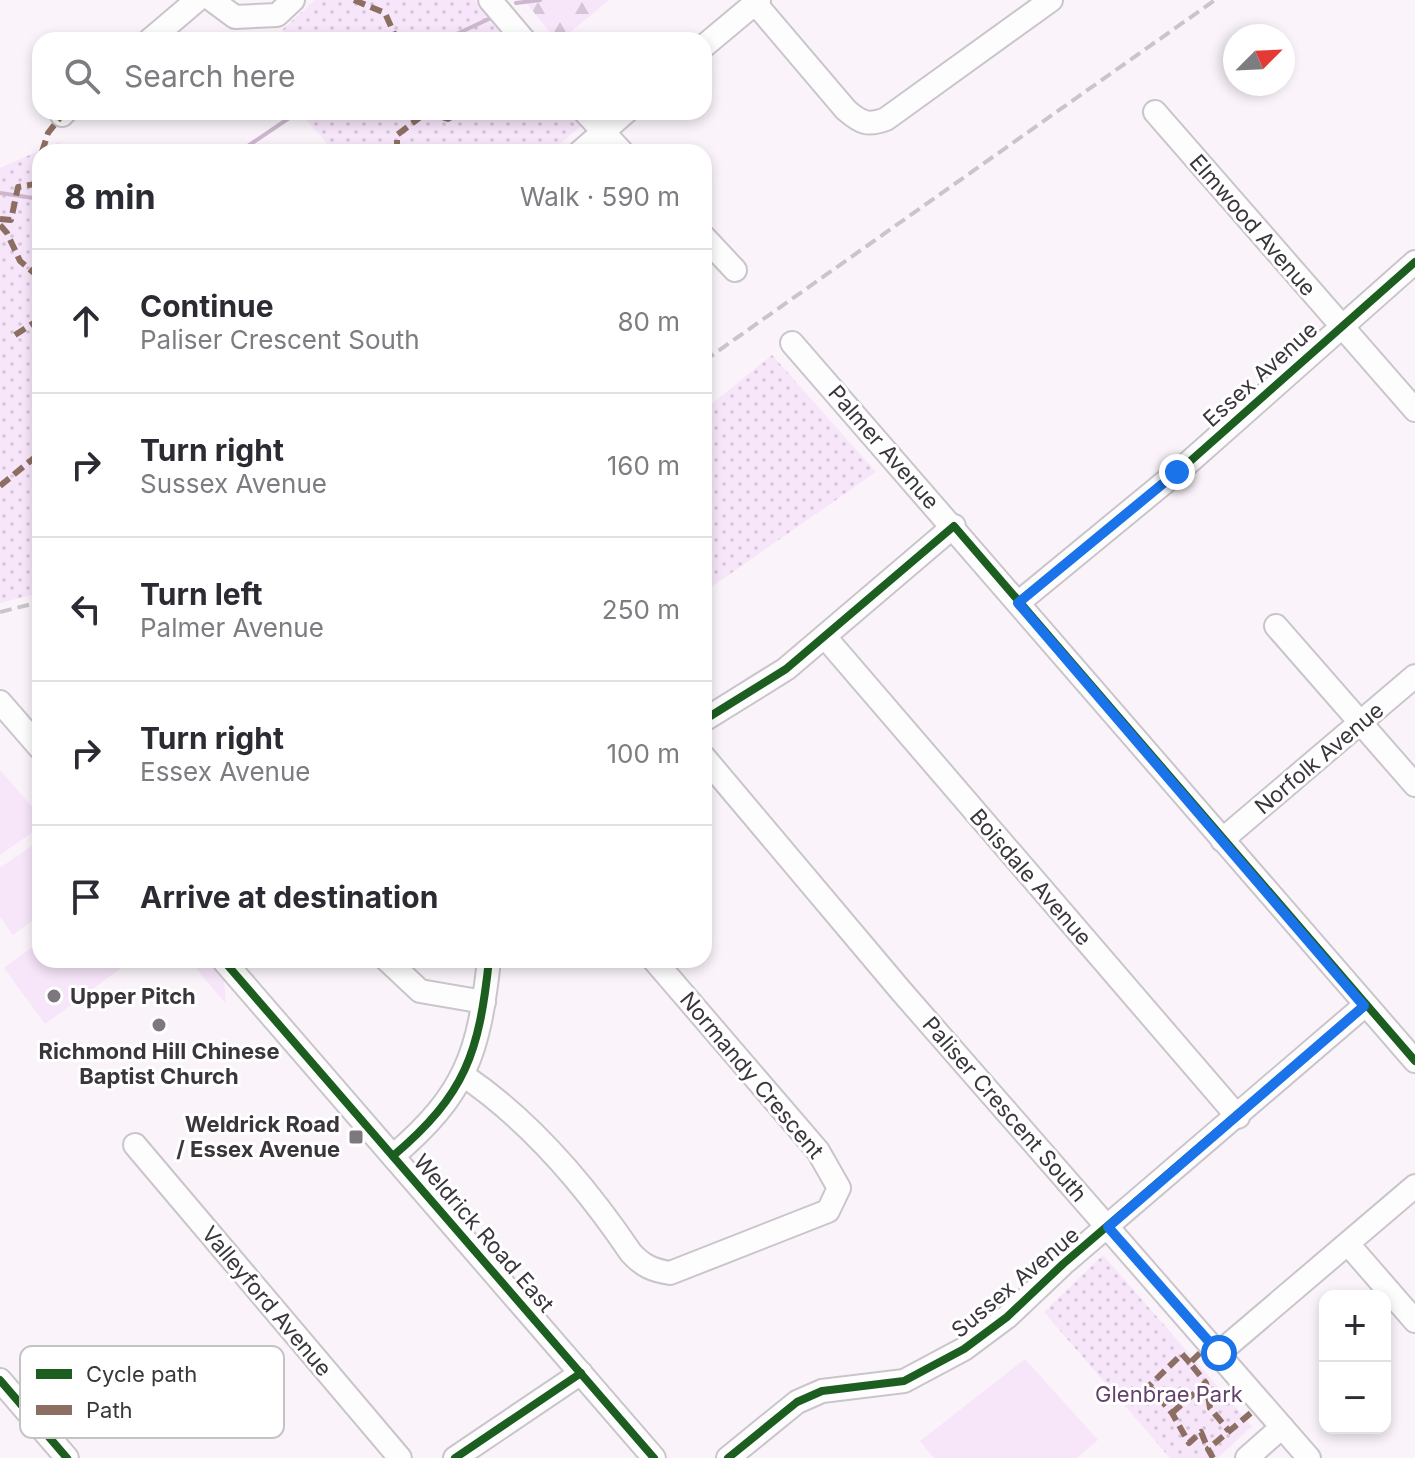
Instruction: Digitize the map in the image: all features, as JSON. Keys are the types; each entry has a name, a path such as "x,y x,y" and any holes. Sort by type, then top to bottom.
{"street":[{"path":"159,32 197,0"},
{"path":"212,0 235,17 277,15 293,0"},
{"path":"490,0 517,32"},
{"path":"712,39 757,2 846,110 861,123 873,124 886,119 1051,0"},
{"name":"Elmwood Avenue","path":"1155,112 1415,410"},
{"path":"592,120 614,144"},
{"path":"589,144 617,120"},
{"path":"712,246 735,270"},
{"name":"Essex Avenue","path":"1018,603 1187,464 1415,262"},
{"name":"Palmer Avenue","path":"792,343 954,526 1364,1006 1415,1061"},
{"path":"712,716 755,692 825,637 954,526"},
{"path":"1276,626 1415,785"},
{"name":"Boisdale Avenue","path":"825,637 1238,1117"},
{"name":"Norfolk Avenue","path":"1222,840 1415,676"},
{"path":"0,702 32,739"},
{"name":"Paliser Crescent South","path":"712,766 902,992 1309,1458"},
{"name":"Weldrick Road East","path":"230,968 654,1458"},
{"path":"396,968 420,991 484,1002"},
{"path":"393,1156 437,1116 463,1075 482,1024 488,968"},
{"name":"Normandy Crescent","path":"463,1075 504,1103 535,1133 644,1266 670,1273 828,1211 839,1188 825,1159 661,968"},
{"name":"Sussex Avenue","path":"728,1458 797,1402 822,1391 904,1381 964,1349 1007,1317 1364,1006"},
{"name":"Valleyford Avenue","path":"135,1145 400,1458"},
{"path":"1219,1353 1415,1186"},
{"path":"1348,1244 1415,1321"},
{"path":"455,1458 581,1373"},
{"path":"0,1380 20,1403"},
{"path":"1247,1458 1282,1427"},
{"path":"50,1438 67,1458"}],"green space":[{"path":"315,0 474,0 503,32 283,32 282,30"},
{"path":"524,0 609,0 571,32 550,32"},
{"path":"306,120 582,120 585,123 560,144 328,144"},
{"path":"32,154 32,595 0,603 0,168"},
{"path":"772,355 876,472 712,586 712,404"},
{"path":"0,770 32,807 32,833 0,855"},
{"path":"32,846 32,921 13,935 0,917 0,868"},
{"name":"Upper Pitch","path":"32,947 32,968 121,968 45,1024 4,968"},
{"path":"196,968 216,968 224,980 226,1004"},
{"name":"Glenbrae Park","path":"1103,1255 1252,1426 1218,1458 1170,1458 1044,1312"},
{"path":"1025,1359 1098,1440 1077,1458 934,1458 920,1441"}],"waterway":[{"path":"516,3 540,0"},
{"path":"461,32 493,17"},
{"path":"251,144 286,120"},
{"path":"0,193 32,198"}],"railway":[{"path":"712,355 1215,0"},
{"path":"0,612 32,604"}],"marked path":[{"path":"354,0 385,13 393,32"},
{"path":"45,144 58,120"},
{"path":"397,144 397,135 417,120"},
{"path":"0,219 11,220 18,187 32,184"},
{"path":"0,225 20,261 32,271"},
{"path":"15,335 32,324"},
{"path":"0,486 32,460"},
{"path":"1200,1353 1190,1363 1206,1383 1210,1408 1229,1431"},
{"path":"1190,1363 1182,1354 1149,1386 1172,1413 1189,1443 1201,1432 1208,1449"},
{"path":"1172,1413 1206,1383"},
{"path":"1213,1458 1208,1449 1252,1412"}],"cycle path":[{"path":"1018,603 1187,464 1415,262"},
{"path":"712,715 786,669 954,526 1415,1061"},
{"path":"230,968 654,1458"},
{"path":"393,1156 437,1112 465,1070 480,1021 488,968"},
{"path":"728,1458 797,1402 822,1391 904,1381 964,1349 1007,1317 1063,1264 1364,1006"},
{"path":"455,1458 581,1373"},
{"path":"0,1380 20,1403"},
{"path":"50,1438 67,1458"}],"place":[{"name":"Upper Pitch","path":"54,996"},
{"name":"Richmond Hill Chinese Baptist Church","path":"159,1025"},
{"name":"Weldrick Road / Essex Avenue","path":"356,1137"}],"route":[{"path":"1177,472 1018,603 1364,1006 1108,1227 1219,1353"}]}
